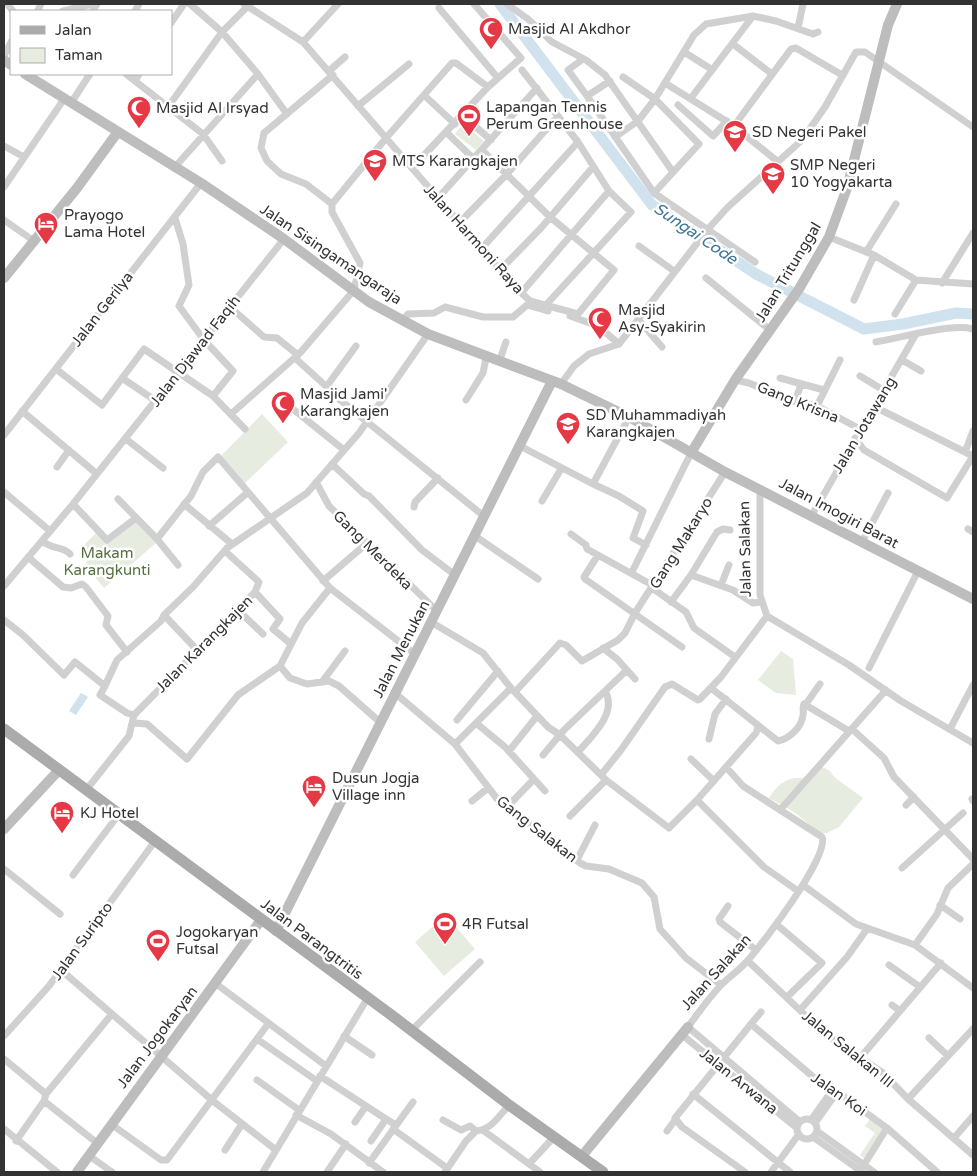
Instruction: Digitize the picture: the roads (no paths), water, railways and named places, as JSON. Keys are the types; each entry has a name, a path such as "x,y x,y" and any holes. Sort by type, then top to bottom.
{"main road":[{"name":"Jalan Tritunggal","path":"691,453 735,380 799,288 829,237 847,188 880,64 888,25 897,4"},
{"name":"Jalan Sisingamangaraja","path":"27,75 201,184 284,239 354,290 403,320 428,334 486,358 557,383 629,416 691,453"},
{"path":"4,278 77,188 117,132"},
{"name":"Jalan Menukan","path":"276,931 431,622 486,517 520,446 557,383"},
{"name":"Jalan Imogiri Barat","path":"691,453 918,571 972,596"},
{"name":"Jalan Parangtritis","path":"4,729 509,1105 603,1172"},
{"path":"4,829 59,770"},
{"name":"Jalan Jogokaryan","path":"76,1172 261,920"},
{"name":"Jalan Salakan","path":"582,1156 684,1030"}],"street":[{"path":"65,10 93,4"},
{"path":"172,22 184,4"},
{"path":"190,4 222,32 258,74 287,114"},
{"path":"303,42 338,4"},
{"path":"412,168 463,116 497,77 521,58 474,4"},
{"path":"507,4 528,19 552,42 600,70 610,81 673,172"},
{"path":"798,28 803,4"},
{"path":"168,107 222,32 247,5"},
{"name":"Jalan Harmoni Raya","path":"247,5 303,42 530,301 578,314 614,270 592,254"},
{"path":"439,8 497,77"},
{"path":"691,98 711,69 733,44 753,16"},
{"path":"614,137 638,121 656,99 694,35 706,24 753,16 813,34 818,32"},
{"path":"4,56 10,44"},
{"path":"733,44 772,74"},
{"path":"734,126 788,51 794,48 842,75"},
{"path":"557,383 589,354 619,344 694,245 728,206 807,134 858,50 866,52 880,64 973,127"},
{"path":"684,52 711,69"},
{"path":"332,204 306,184 281,174 267,161 261,148 264,133 331,73 345,57"},
{"path":"583,59 568,70 654,193 706,231 755,262"},
{"path":"231,414 296,357 354,290 360,263 332,212 332,204 386,138 454,63 488,87"},
{"path":"358,106 409,64"},
{"path":"522,70 578,142 609,191 631,212 545,306"},
{"path":"174,168 258,74"},
{"path":"4,186 24,157 89,75"},
{"path":"127,75 203,134 222,161"},
{"path":"135,81 138,75"},
{"path":"623,77 656,99 699,144 654,193"},
{"path":"587,96 610,81"},
{"path":"665,83 727,121 777,161"},
{"path":"438,198 537,88"},
{"path":"425,96 455,124"},
{"path":"678,105 712,136 727,121"},
{"path":"463,116 491,140"},
{"path":"459,222 507,174 558,116"},
{"path":"447,133 474,159"},
{"path":"482,248 578,142"},
{"path":"4,146 24,157"},
{"path":"482,150 550,218 592,254"},
{"path":"501,269 550,218 593,167"},
{"name":"Jalan Gerilya","path":"4,434 201,184"},
{"path":"522,292 609,191"},
{"path":"866,252 896,204"},
{"path":"175,218 183,244 189,285 179,306 204,340 233,371 213,396"},
{"path":"4,220 34,241"},
{"path":"942,283 973,233"},
{"path":"829,237 874,255 916,280 973,284"},
{"name":"Jalan Djawad Faqih","path":"4,586 126,439 284,239"},
{"path":"638,246 674,271"},
{"path":"854,300 874,255"},
{"path":"706,278 770,330"},
{"path":"895,314 916,280"},
{"name":"Jalan Harmoni Raya","path":"403,320 408,314 434,312 446,307 483,317 513,317 527,305 591,322 619,344"},
{"path":"230,307 264,336 277,338 327,387 486,517"},
{"path":"638,319 662,347"},
{"path":"876,342 962,328 973,330"},
{"path":"87,790 130,736 133,724 134,714 127,713 100,695 117,660 152,630 232,544 270,520 307,493 367,421 428,334"},
{"name":"Jalan Jotawang","path":"812,515 916,334"},
{"path":"499,362 506,342"},
{"path":"327,387 356,346"},
{"path":"56,369 102,405 144,349 213,396 245,430"},
{"path":"466,400 483,373 486,358"},
{"path":"817,406 840,360"},
{"path":"902,360 921,371"},
{"path":"860,376 885,390"},
{"path":"122,378 156,401"},
{"path":"780,378 824,390"},
{"name":"Gang Krisna","path":"735,380 749,383 795,402 817,406 860,429"},
{"path":"795,402 801,384"},
{"path":"288,405 344,450"},
{"path":"855,438 864,450 947,498 973,456 875,407"},
{"path":"22,411 97,474"},
{"path":"593,484 629,416"},
{"path":"965,452 971,441 973,431"},
{"path":"126,439 163,468"},
{"path":"520,446 561,469 619,496 643,511 633,538 646,545"},
{"path":"57,467 69,450"},
{"path":"632,572 691,453"},
{"path":"157,539 194,491 203,472 218,457 330,588 415,654"},
{"path":"332,464 364,494 369,496 422,550 455,575"},
{"path":"542,501 561,469"},
{"name":"Gang Makaryo","path":"513,690 560,643 566,644 582,661 622,637 635,613 725,472"},
{"path":"414,507 414,502 438,478"},
{"name":"Gang Merdeka","path":"316,482 329,506 366,544 438,611"},
{"name":"Jalan Salakan","path":"760,489 758,602 764,619"},
{"path":"4,492 50,531"},
{"path":"210,526 248,493"},
{"path":"862,542 888,493"},
{"path":"118,499 157,539 178,565"},
{"path":"73,504 107,540 136,518"},
{"path":"184,504 232,544"},
{"path":"671,602 691,575 717,532 723,529 730,530"},
{"path":"571,534 598,555 632,572 653,587 686,612 694,628 736,657"},
{"path":"475,536 538,579"},
{"path":"42,541 51,548 65,549 70,554"},
{"path":"324,580 366,544"},
{"name":"Jalan Karangkajen","path":"134,714 255,592 259,582 225,551"},
{"path":"598,555 584,577 682,647"},
{"path":"28,557 63,587 71,588 82,584 86,587 108,616 106,625 127,652"},
{"path":"721,585 729,565"},
{"path":"869,668 918,571"},
{"path":"691,575 721,585 758,602"},
{"path":"133,724 147,724 187,759 238,695 280,666 302,623 330,588"},
{"path":"255,592 280,619 273,630 291,644"},
{"path":"238,610 263,634"},
{"path":"164,615 198,650"},
{"path":"570,816 603,778 665,687 672,684 698,700 711,688 764,619 849,664 886,690 973,743"},
{"path":"4,620 23,635 64,675 75,662 105,686"},
{"path":"431,622 483,652 513,690 537,716 560,735 603,778 669,828 673,827 714,781 758,727"},
{"path":"603,648 635,679"},
{"path":"322,682 345,651"},
{"path":"280,666 290,678 307,684 329,681 339,686 381,723"},
{"path":"543,755 560,735 627,670"},
{"path":"457,720 498,671"},
{"path":"711,688 778,741 798,728 803,717 802,705 806,704 820,684"},
{"path":"950,729 973,685"},
{"path":"455,744 513,690"},
{"path":"726,767 743,786 780,810 886,690"},
{"path":"578,752 606,716 608,701 604,691"},
{"name":"Gang Salakan","path":"396,694 455,744 488,788 507,807 586,866 609,869 642,883 654,897 660,929 686,958 721,985"},
{"path":"708,739 715,714 726,699"},
{"path":"806,704 851,730 884,758 894,777 973,859"},
{"path":"509,751 537,716"},
{"path":"476,723 509,751 545,792"},
{"path":"691,760 714,781"},
{"path":"507,807 534,778"},
{"path":"472,801 488,788"},
{"path":"906,805 914,797"},
{"path":"697,800 767,870 801,888 856,924 914,945 973,988"},
{"name":"Jalan Salakan","path":"684,1030 721,985 748,961 776,924 801,888 823,846 823,839 780,810"},
{"path":"902,868 945,831 962,813"},
{"path":"74,875 119,814"},
{"path":"577,860 595,825"},
{"name":"Jalan Suripto","path":"4,1036 61,970 155,841"},
{"path":"914,945 934,919 948,888 973,864"},
{"path":"4,868 60,914"},
{"path":"940,905 960,919"},
{"path":"728,906 719,919 720,922 756,950"},
{"path":"776,924 822,963 787,997"},
{"path":"800,1010 847,958 867,929"},
{"name":"Jalan Salakan III","path":"748,961 825,1034 883,1073 908,1099 973,1154"},
{"path":"411,1031 480,962"},
{"path":"860,1058 941,963"},
{"path":"889,965 920,987"},
{"path":"61,970 213,1101 276,1150"},
{"path":"215,983 326,1066"},
{"path":"263,1172 367,999"},
{"path":"892,1004 900,1011"},
{"path":"667,1131 675,1120 676,1115 761,1012"},
{"path":"16,1141 45,1098 111,1015"},
{"path":"111,1124 164,1162 178,1148 268,1024"},
{"name":"Jalan Koi","path":"751,1024 833,1094 843,1096 887,1128 937,1172"},
{"path":"908,1099 973,1028"},
{"name":"Jalan Arwana","path":"684,1030 723,1057 799,1130"},
{"name":"Jalan Arwana","path":"684,1030 717,1064 799,1130"},
{"path":"344,1036 372,1055"},
{"path":"929,1038 948,1056"},
{"path":"257,1039 386,1119 446,1170 466,1141 476,1131 484,1130 509,1105"},
{"path":"4,1059 97,1143"},
{"path":"256,1080 298,1113 346,1144 383,1172"},
{"path":"693,1094 790,1172"},
{"path":"799,1130 808,1139 833,1094"},
{"path":"369,1163 413,1102"},
{"path":"355,1122 366,1106"},
{"path":"954,1138 973,1116"},
{"path":"371,1141 386,1119"},
{"path":"443,1120 461,1130 470,1126 476,1131"},
{"path":"675,1120 744,1172"},
{"path":"225,1150 242,1124"},
{"path":"799,1130 814,1128 862,1170 874,1172"},
{"path":"862,1170 887,1128"},
{"path":"4,1129 16,1141 57,1172"},
{"path":"484,1130 530,1168 540,1172"},
{"path":"776,1172 799,1130"},
{"path":"530,1168 554,1137"},
{"path":"327,1172 346,1144"},
{"path":"88,1155 112,1172"},
{"path":"771,1172 779,1164"}],"water":[{"path":"81,693 88,697 76,715 69,711"}],"waterway":[{"name":"Sungai Code","path":"500,4 652,205 756,274 864,329 903,324 956,313 973,314"}],"place":[{"name":"Masjid Al Akdhor","path":"491,50"},
{"name":"Masjid Al Irsyad","path":"139,129"},
{"name":"Lapangan Tennis Perum Greenhouse","path":"469,137"},
{"name":"SD Negeri Pakel","path":"735,153"},
{"name":"MTS Karangkajen","path":"375,182"},
{"name":"SMP Negeri 10 Yogyakarta","path":"773,195"},
{"name":"Prayogo Lama Hotel","path":"46,245"},
{"name":"Masjid Asy-Syakirin","path":"600,340"},
{"name":"Masjid Jami' Karangkajen","path":"283,424"},
{"name":"SD Muhammadiyah Karangkajen","path":"568,445"},
{"name":"Dusun Jogja Village inn","path":"314,808"},
{"name":"KJ Hotel","path":"62,834"},
{"name":"4R Futsal","path":"445,945"},
{"name":"Jogokaryan Futsal","path":"158,962"}],"park label":[{"name":"Makam Karangkunti","path":"107,562"}]}
